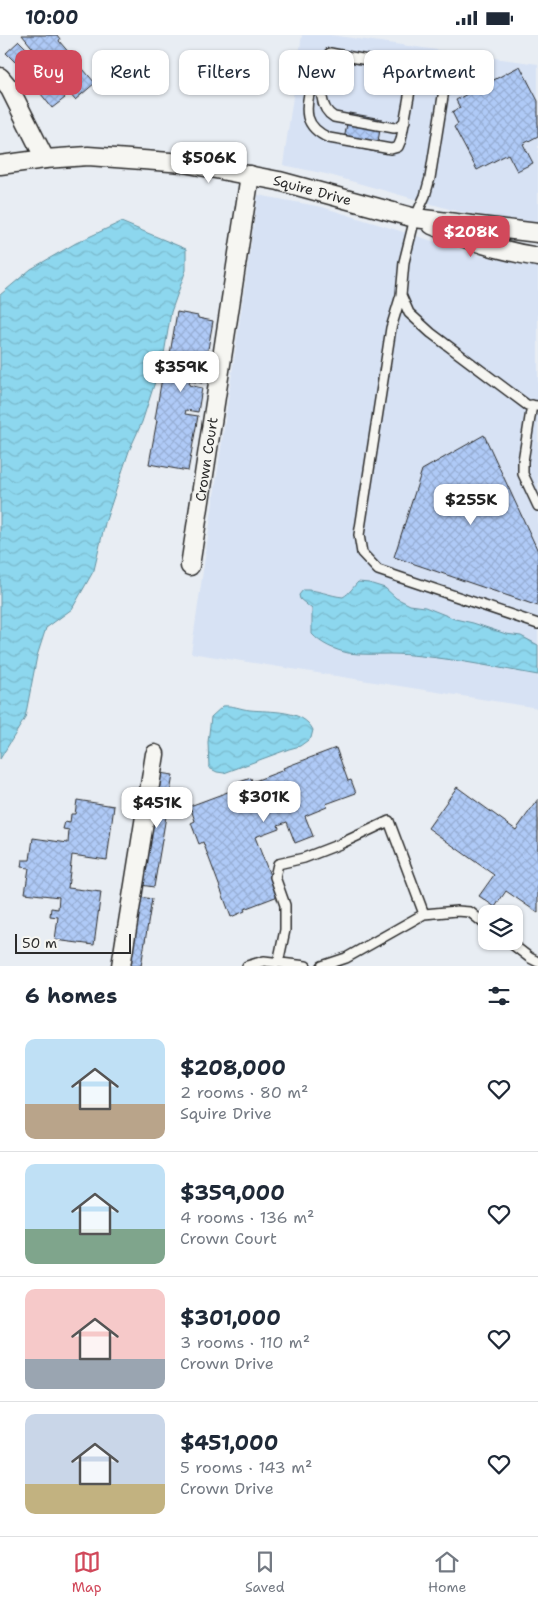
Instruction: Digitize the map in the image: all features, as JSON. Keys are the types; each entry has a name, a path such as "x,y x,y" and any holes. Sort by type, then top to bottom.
{"street":[{"path":"0,77 10,89 45,159"},
{"name":"Squire Drive","path":"0,165 88,156 184,163 279,181 415,218 462,238 496,248 538,257"},
{"name":"Crown Court","path":"190,566 250,175"},
{"name":"Squire Drive","path":"415,218 538,233"},
{"path":"121,966 155,754"}],"lane":[{"path":"311,95 308,118 320,134 329,139 391,149 398,147 401,140 410,95"},
{"path":"321,95 326,109 334,117 394,127 399,127 405,121"},
{"path":"443,95 430,178 425,196 415,218 404,262 401,295 391,328 359,535 362,553 378,570 538,624"},
{"path":"401,295 410,313 431,333 527,405 535,406 523,461 523,474 538,506"},
{"path":"278,963 285,930 285,905 275,877 278,864 304,858 389,821 424,913"},
{"path":"322,966 346,957 424,913 457,911 470,913 478,919"},
{"path":"519,950 538,963"},
{"path":"247,966 264,961 306,966"}],"shaded area":[{"path":"302,35 330,35 438,50 364,50 364,95 494,95 494,58 538,64 538,224 460,212 326,174 283,165 293,95 354,95 354,50 300,50"},
{"path":"258,195 322,207 475,254 538,266 538,708 191,653"}],"water":[{"path":"121,222 186,249 186,270 171,312 164,354 142,422 129,451 105,523 94,570 72,609 46,628 37,656 25,718 0,759 0,295 31,269 76,243"},
{"path":"358,582 385,588 396,598 410,605 425,607 455,619 506,634 521,636 538,645 538,675 480,664 402,654 348,653 328,646 312,634 312,609 300,599 299,595 303,590 308,590 343,597"},
{"path":"223,706 294,715 308,723 313,730 311,738 300,746 224,773 217,772 209,768 208,742 211,717"}],"building":[{"path":"22,35 57,35 60,39 59,41 67,50 34,50"},
{"path":"19,41 28,50 15,50 15,62 6,53"},
{"path":"520,66 538,101 538,136 523,144 533,163 517,171 508,154 477,170 454,127 458,124 452,112 460,108 456,100 465,95 494,95 494,80"},
{"path":"82,68 92,80 92,86 82,94"},
{"path":"42,95 63,95 65,98 52,108"},
{"path":"71,95 81,95 75,100"},
{"path":"349,113 382,119 376,152 343,145"},
{"path":"177,312 213,321 202,383 190,381 189,385 202,388 198,412 186,410 185,414 198,416 188,471 149,464 164,366 168,366"},
{"path":"484,435 538,551 538,606 394,557 422,470"},
{"path":"336,748 348,781 351,780 356,793 326,804 327,807 305,816 313,836 295,843 287,822 278,825 279,828 255,837 278,896 244,909 245,911 231,917 203,842 199,844 191,823 195,821 190,806 233,790 231,785 251,778 252,782"},
{"path":"159,773 173,775 154,887 141,885"},
{"path":"457,787 516,830 538,799 538,913 506,891 496,905 492,905 479,896 494,875 428,828"},
{"path":"77,800 114,806 107,860 72,855 68,888 101,892 94,945 55,940 58,917 50,916 51,908 58,909 59,897 25,893 29,868 21,867 22,860 30,860 33,838 68,843 69,830 63,829 65,822 70,823 71,814 75,814"},
{"path":"140,897 152,899 141,966 129,966"}]}
